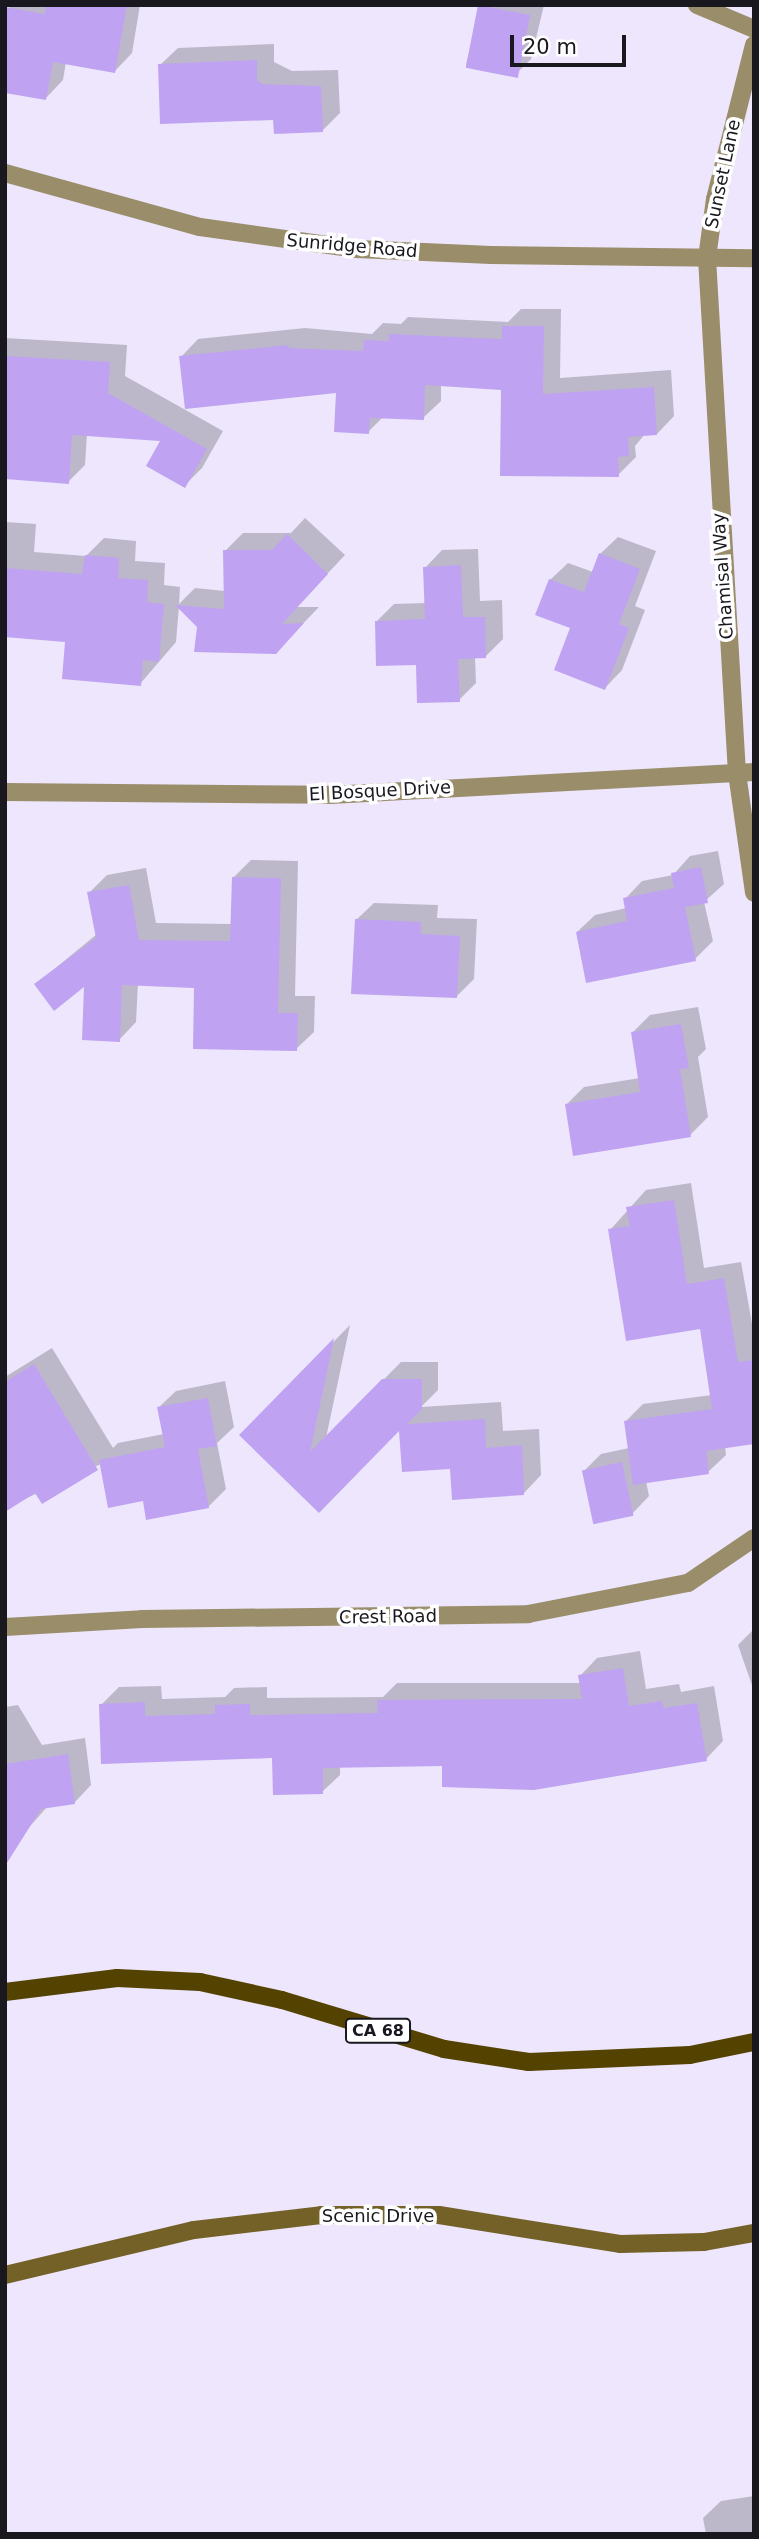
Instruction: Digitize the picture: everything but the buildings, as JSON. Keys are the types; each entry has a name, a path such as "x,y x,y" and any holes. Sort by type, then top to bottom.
{"main road":[{"name":"CA 68","path":"5,1992 117,1978 200,1982 282,2000 443,2049 529,2062 690,2055 754,2042"}],"street":[{"path":"697,5 754,29"},
{"name":"Sunset Lane","path":"707,258 715,199 754,45"},
{"name":"Sunridge Road","path":"5,173 175,220 272,239 491,255 707,258"},
{"path":"707,258 754,258"},
{"name":"Chamisal Way","path":"707,258 754,893"},
{"name":"El Bosque Drive","path":"5,792 330,795 745,773"},
{"name":"Crest Road","path":"5,1627 142,1619 528,1614 688,1583 754,1538"},
{"name":"Scenic Drive","path":"5,2275 194,2230 321,2215 439,2215 620,2244 705,2242 754,2233"}]}
